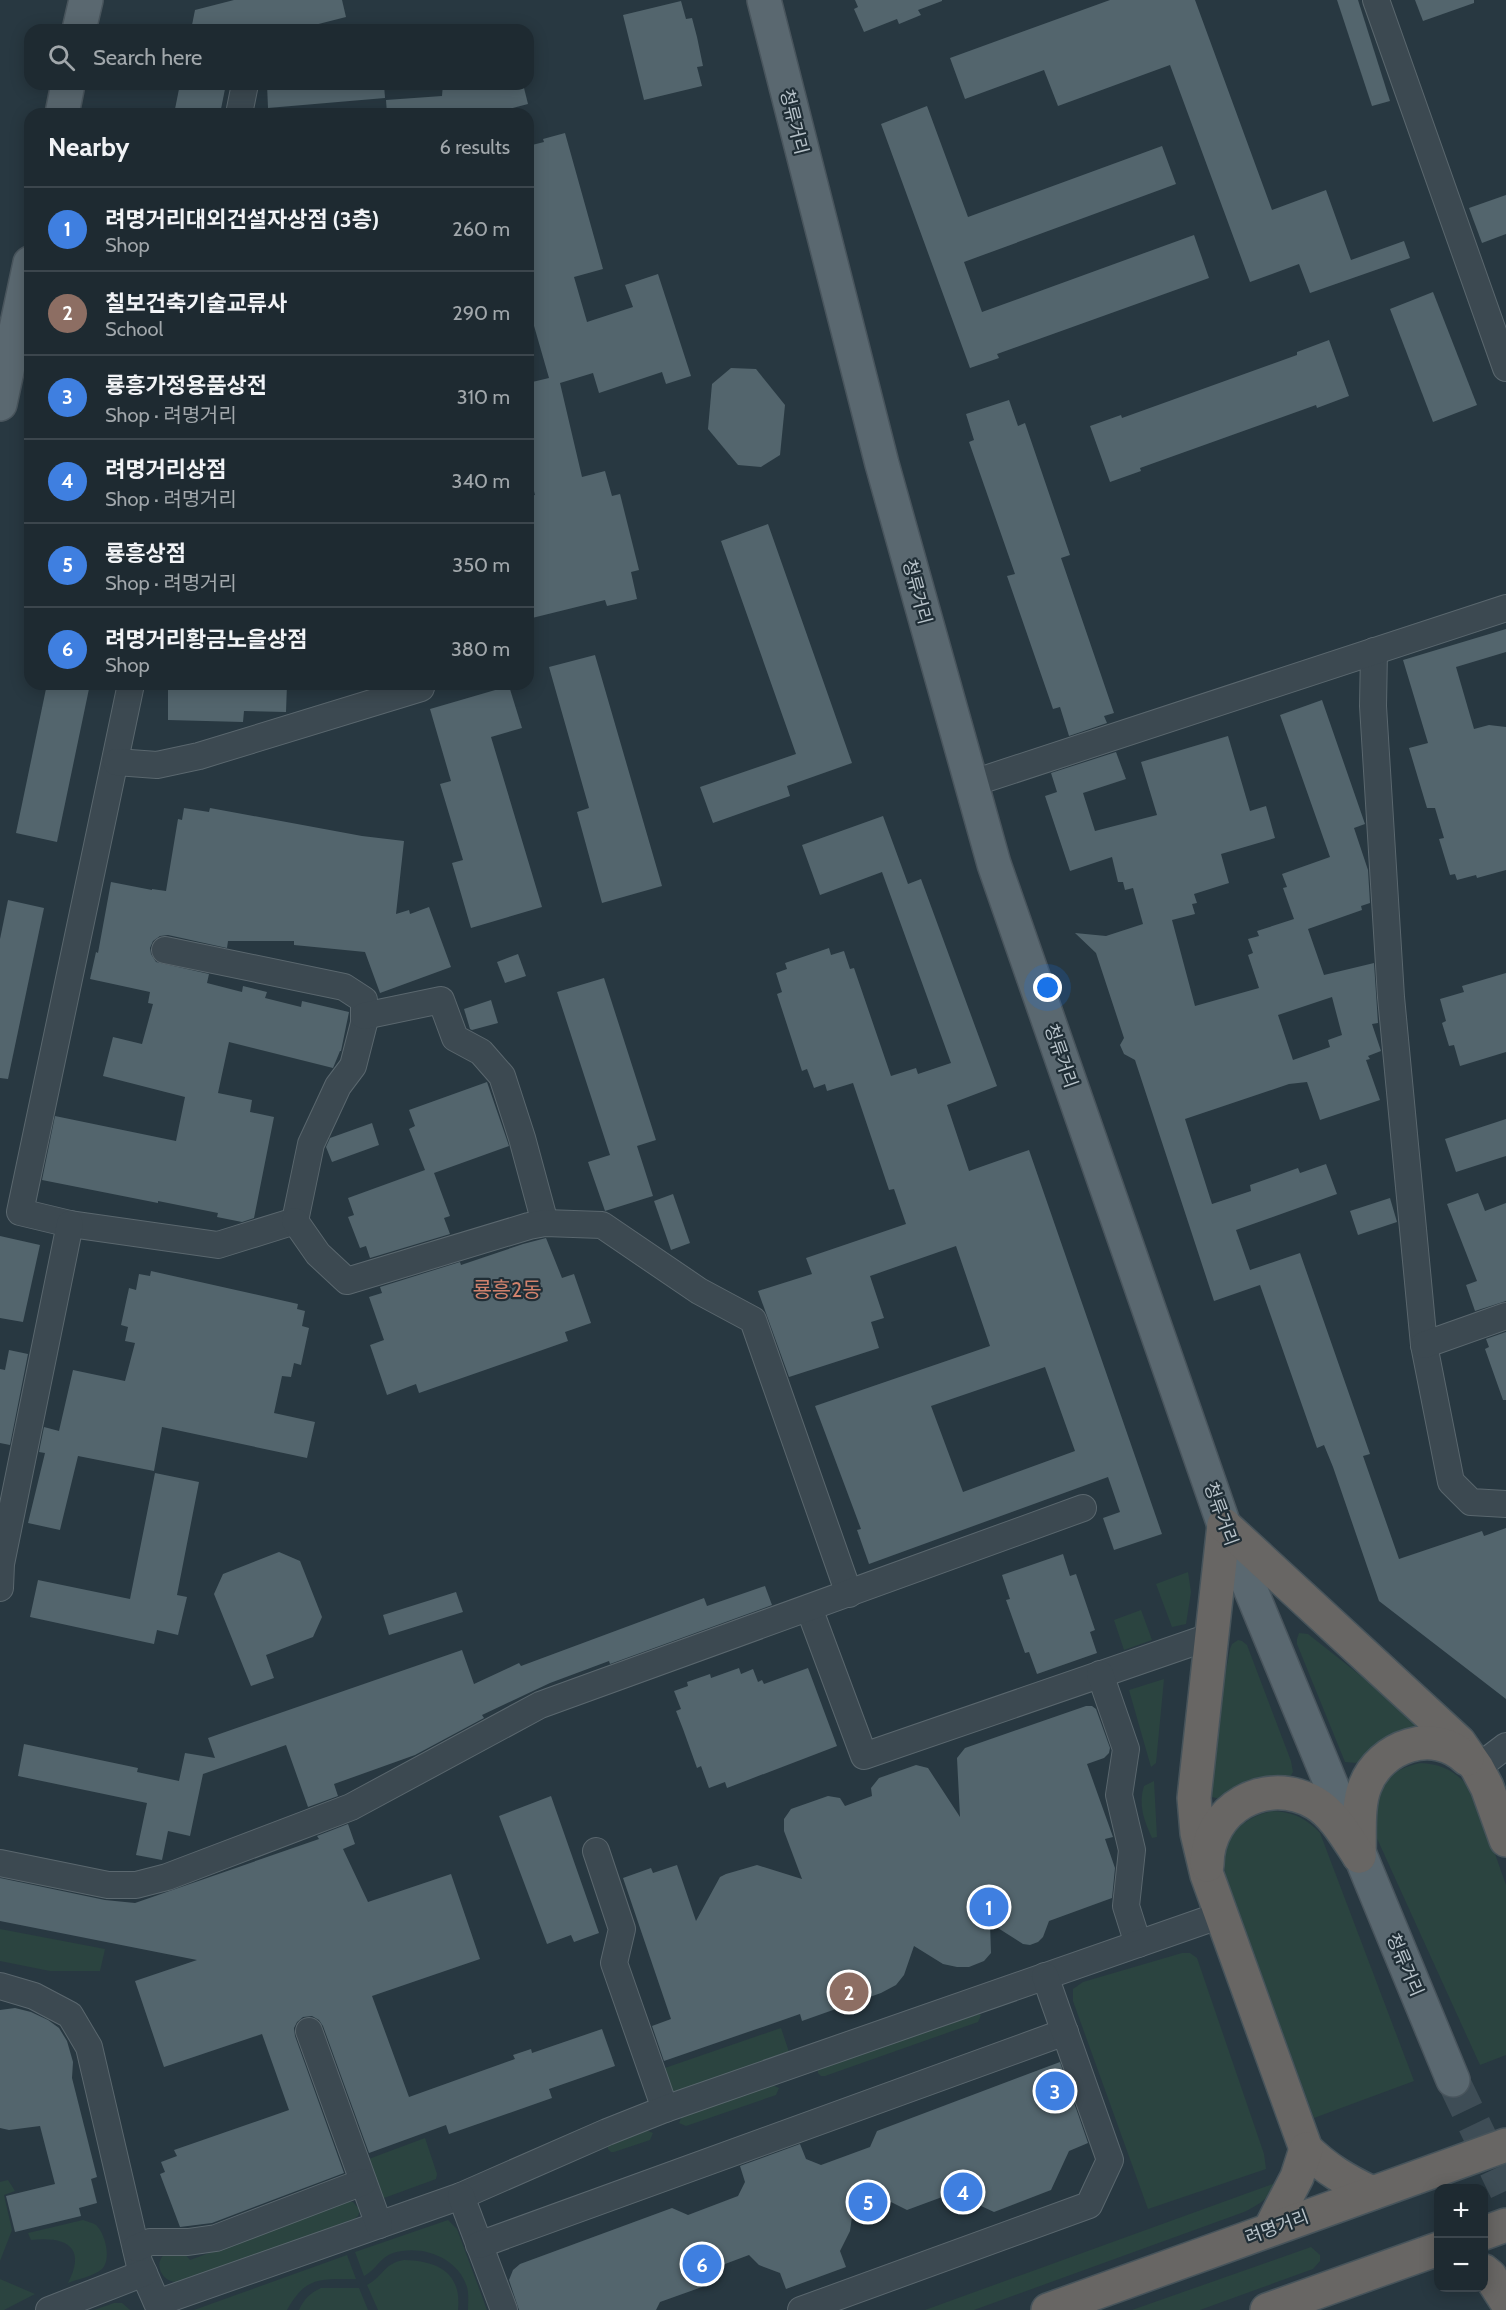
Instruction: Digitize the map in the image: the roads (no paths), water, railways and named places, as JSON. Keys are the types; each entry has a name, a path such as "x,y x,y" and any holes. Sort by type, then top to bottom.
{"highway":[{"path":"1224,1525 1194,1798 1197,1833 1221,1915 1306,2149 1322,2165 1343,2179 1372,2193"},
{"path":"1224,1525 1459,1742 1478,1768 1506,1840"},
{"path":"1359,1856 1364,1788 1373,1770 1387,1755 1405,1746 1425,1742 1445,1745 1463,1755 1478,1768"},
{"path":"1208,1875 1207,1851 1215,1828 1231,1809 1252,1797 1274,1792 1296,1795 1316,1803 1333,1819 1359,1856"},
{"name":"려명거리","path":"1048,2310 1506,2145"},
{"path":"1270,2229 1297,2177 1306,2149"},
{"path":"1488,2232 1506,2225"},
{"path":"1267,2310 1434,2252"},
{"path":"1488,2275 1506,2301"}],"main road":[{"path":"80,24 86,0"},
{"name":"청류거리","path":"764,0 882,464 970,784 1002,887 1224,1525 1453,2080"},
{"path":"63,108 67,90"},
{"path":"0,404 24,291"}],"street":[{"path":"1376,0 1506,368"},
{"path":"240,108 244,90"},
{"path":"970,784 1506,608"},
{"path":"1374,651 1373,706 1391,997 1424,1345 1451,1482 1471,1502 1506,1504"},
{"path":"130,690 20,1212 70,1224 218,1245 295,1221"},
{"path":"116,762 157,765 199,756 414,690"},
{"path":"165,950 344,987 364,1000 364,1023 353,1066 338,1086 310,1144 295,1221 318,1254 347,1281 545,1223 602,1225 699,1291 753,1320 849,1594"},
{"path":"364,1016 441,1000 455,1038 480,1052 502,1076 545,1223"},
{"path":"0,1588 1,1564 70,1224"},
{"path":"1424,1345 1506,1316"},
{"path":"0,1863 108,1885 136,1886 167,1877 351,1807 540,1705 1083,1508"},
{"path":"809,1608 864,1756 1212,1636"},
{"path":"1101,1674 1126,1749 1119,1795 1132,1850 1126,1906 1138,1944"},
{"path":"1478,1768 1506,1746"},
{"path":"596,1851 622,1929 614,1963 665,2109"},
{"path":"0,1986 34,1996 70,2014 89,2047 136,2248 157,2306 460,2196 665,2109 1221,1915"},
{"path":"801,2310 1089,2205 1110,2160 1045,1976"},
{"path":"309,2031 379,2225"},
{"path":"479,2245 1065,2032"},
{"path":"136,2248 150,2242 188,2242 216,2238 363,2182"},
{"path":"460,2196 504,2310"},
{"path":"49,2310 144,2273"}],"tunnel":[{"path":"1453,2080 1506,2191"}],"place":[{"name":"려명거리대외건설자상점 (3층)","path":"989,1907"},
{"name":"칠보건축기술교류사","path":"849,1992"},
{"name":"룡흥가정용품상전","path":"1055,2091"},
{"name":"려명거리상점","path":"963,2192"},
{"name":"룡흥상점","path":"868,2202"},
{"name":"려명거리황금노을상점","path":"702,2264"}],"district":[{"name":"룡흥2동","path":"507,1289"}]}
